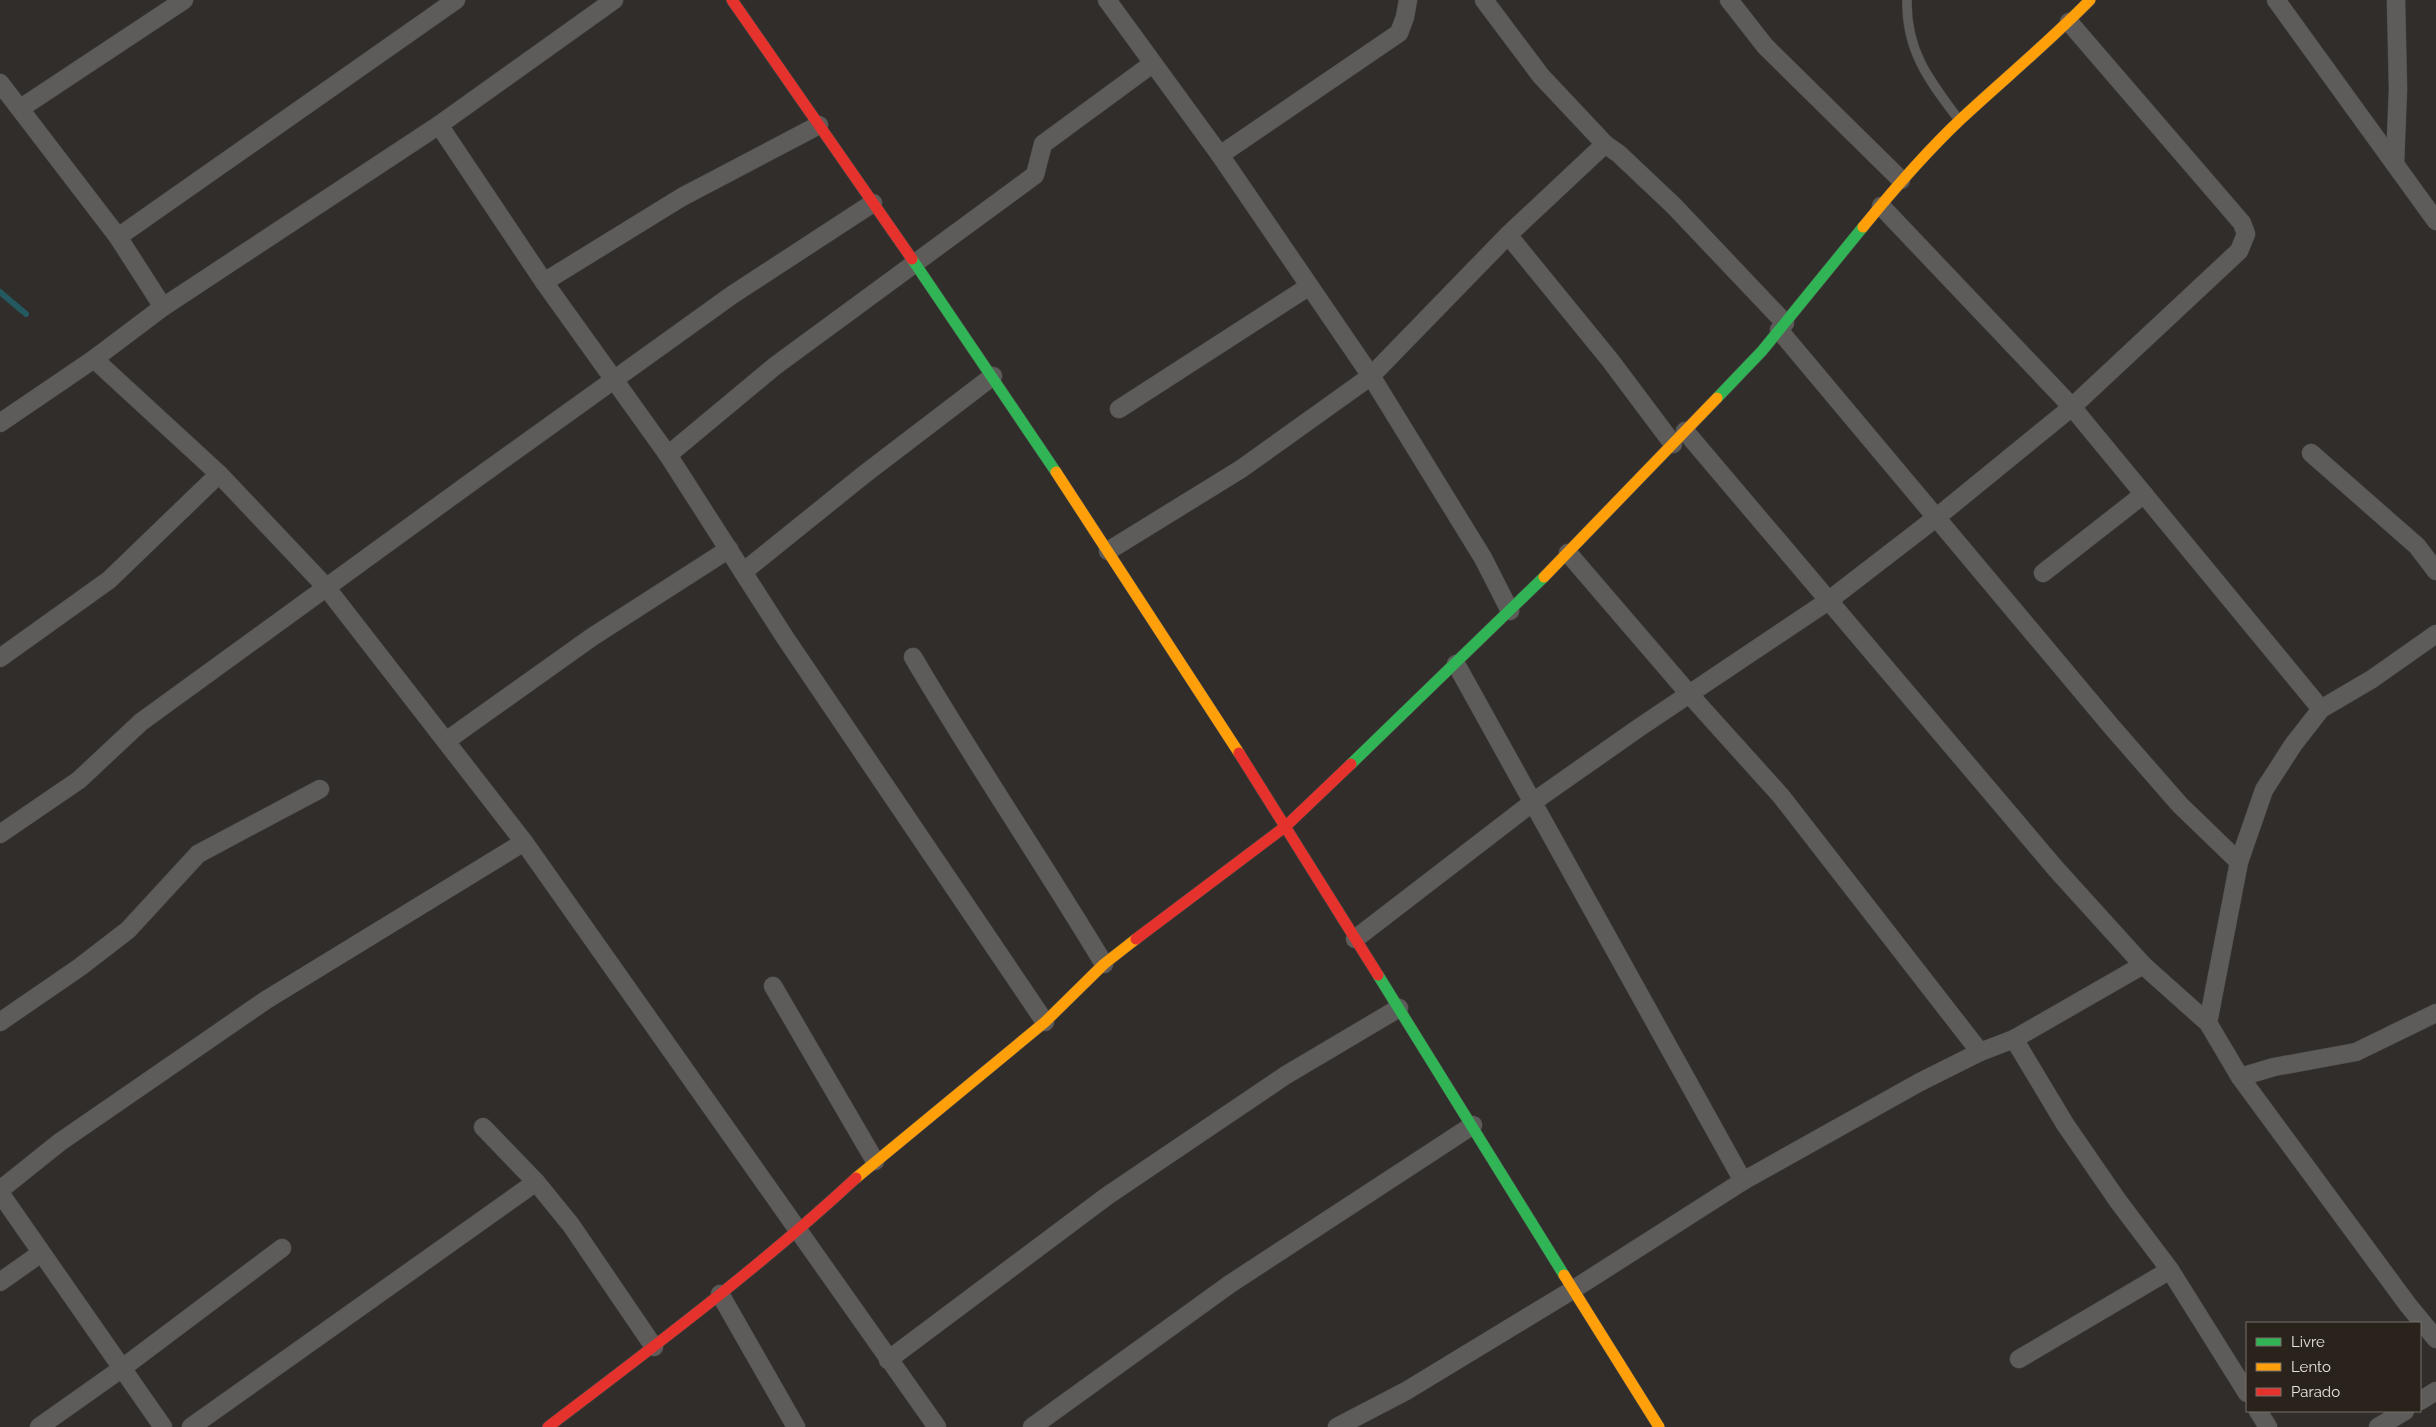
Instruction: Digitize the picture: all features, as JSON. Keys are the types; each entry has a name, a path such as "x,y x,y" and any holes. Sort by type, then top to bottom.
{"street":[{"path":"21,108 184,0"},
{"path":"118,237 456,0"},
{"path":"0,423 94,359 163,307 439,125 614,0"},
{"path":"732,0 914,265 993,376 1108,550 1286,826 1659,1427"},
{"path":"1220,155 1399,33 1406,18 1408,0"},
{"path":"1484,0 1541,76 1605,144 1619,154 1674,206 1782,326 1937,517 2111,726 2180,805 2239,862"},
{"path":"1729,0 1765,46 1901,180"},
{"path":"548,1427 654,1347 799,1231 875,1161 1045,1022 1104,964 1286,826 1456,664 1568,552 1762,351 1901,180 1960,120 2069,22 2090,0"},
{"path":"2276,0 2436,221"},
{"path":"2395,164 2398,89 2396,0"},
{"path":"1111,2 1152,64 1220,155 1308,287 1371,376 1482,558 1510,610"},
{"path":"1356,939 1533,802 1828,600 1937,517 2072,407 2239,251 2246,234 2242,224 2069,22"},
{"path":"668,454 775,366 1035,175 1043,144 1152,64"},
{"path":"0,83 118,237 163,307"},
{"path":"439,125 544,282 668,454 789,645 1045,1022"},
{"path":"544,282 682,197 819,125"},
{"path":"1108,550 1241,469 1371,376 1508,235 1605,144"},
{"path":"0,834 79,780 141,722 614,378 732,295 872,203"},
{"path":"1880,206 2072,407 2321,709"},
{"path":"1508,235 1610,360 1828,600 2056,870 2144,965 2208,1023 2240,1077 2408,1305 2436,1339"},
{"path":"1119,409 1308,287"},
{"path":"94,359 219,474 326,587 524,842 937,1427"},
{"path":"743,572 866,473 993,376"},
{"path":"2311,453 2417,546 2436,571"},
{"path":"0,658 108,580 219,474"},
{"path":"2044,573 2144,494"},
{"path":"446,741 592,637 729,549"},
{"path":"1568,552 1690,695 1781,796 1980,1052"},
{"path":"2208,1023 2239,862 2264,790 2293,746 2321,709 2372,679 2436,634"},
{"path":"913,657 989,783 1059,889 1104,964"},
{"path":"1456,664 1743,1181"},
{"path":"0,1022 128,930 198,854 320,789"},
{"path":"163,1427 0,1192 60,1142 266,1000 524,842"},
{"path":"1337,1427 1406,1391 1574,1289 1743,1181 1920,1082 1980,1052 2014,1039 2144,965"},
{"path":"773,986 875,1161"},
{"path":"888,1360 1108,1196 1286,1075 1399,1008"},
{"path":"2240,1077 2274,1067 2356,1052 2436,1013"},
{"path":"2014,1039 2065,1124 2118,1201 2170,1270 2246,1391"},
{"path":"1032,1427 1230,1284 1473,1125"},
{"path":"483,1127 536,1182 571,1225 654,1347"},
{"path":"191,1427 536,1182"},
{"path":"39,1427 121,1369 282,1248"},
{"path":"0,1282 41,1253"},
{"path":"2019,1359 2170,1270"},
{"path":"720,1294 796,1427"},
{"path":"2421,1401 2436,1391"},
{"path":"2259,1412 2268,1427"},
{"path":"2378,1427 2403,1412"}],"lane":[{"path":"1907,0 1906,22 1913,46 1929,80 1960,120"}],"waterway":[{"path":"0,292 26,314"}],"traffic: fast":[{"path":"1717,398 1762,351 1863,227"},
{"path":"912,259 1056,472"},
{"path":"1351,764 1544,577"},
{"path":"1378,975 1564,1275"}],"traffic: slow":[{"path":"1863,227 1910,172 1948,132 2059,31 2090,0"},
{"path":"1544,577 1717,398"},
{"path":"1056,472 1239,753"},
{"path":"856,1178 1045,1022 1104,964 1136,939"},
{"path":"1564,1275 1659,1427"}],"traffic: jam":[{"path":"732,0 912,259"},
{"path":"1239,753 1378,975"},
{"path":"1136,939 1286,826 1351,764"},
{"path":"548,1427 744,1275 856,1178"}]}
